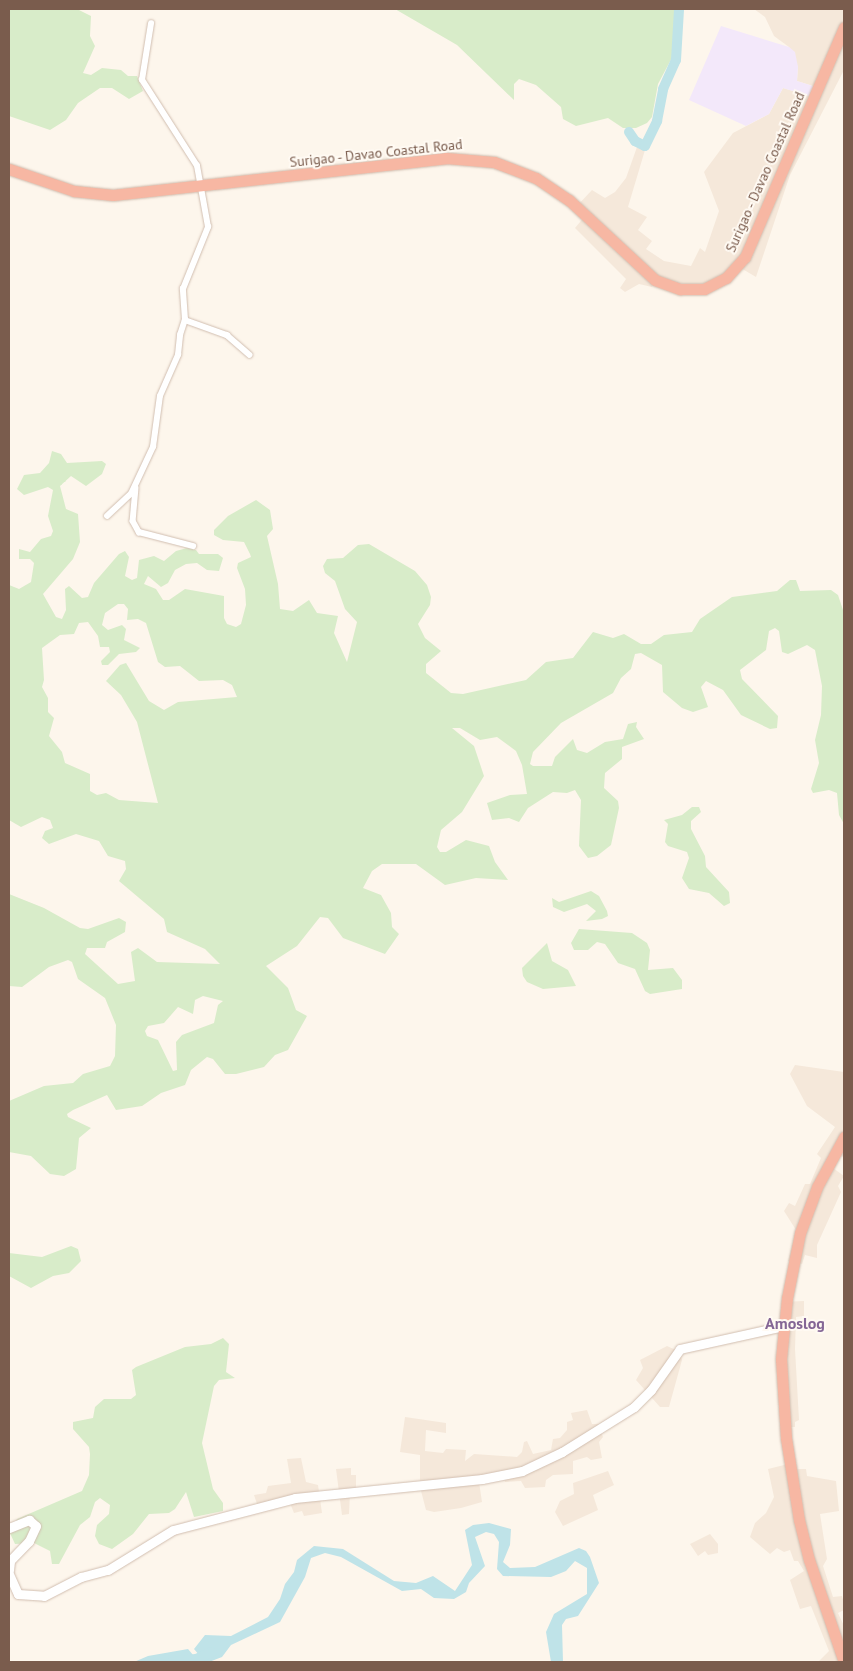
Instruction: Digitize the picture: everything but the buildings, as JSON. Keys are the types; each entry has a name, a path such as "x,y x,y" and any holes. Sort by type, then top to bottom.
{"highway":[{"name":"Surigao - Davao Coastal Road","path":"9,169 60,187 99,195 471,158 507,166 536,178 568,200 650,277 673,288 704,289 726,278 748,252 844,27"},
{"path":"844,1137 817,1187 800,1233 784,1326 783,1399 794,1490 809,1560 844,1662"}],"street":[{"path":"107,516 127,500 137,484 155,441 160,396 178,358 180,335 185,320 183,289 208,227 202,185 193,158 143,82 142,68 151,24"},
{"path":"185,320 227,335 250,355"},
{"path":"137,484 133,516 136,528 147,536 193,546"},
{"path":"9,1574 18,1594 44,1596 81,1577 108,1570 167,1533 296,1498 453,1482 522,1471 562,1452 634,1407 655,1385 680,1349 784,1326"},
{"path":"9,1528 29,1520 34,1521 36,1526 29,1541 10,1561 9,1570"}],"shaded area":[{"path":"754,9 844,9 844,70 790,175 756,277 739,267 712,287 656,281 652,287 639,284 625,292 620,288 626,279 575,228 585,216 576,207 592,190 605,198 615,192 626,178 637,147 645,150 628,207 647,217 638,230 652,241 646,249 664,261 691,266 700,248 705,252 719,211 704,172 733,133 769,114 783,88 809,96 813,86 797,81 798,67 789,47 774,36 765,17"},
{"path":"721,26 789,47 795,52 798,67 797,81 813,86 809,96 783,88 769,114 746,126 689,100"},
{"path":"795,1065 844,1072 844,1157 839,1156 833,1168 844,1176 838,1186 841,1192 817,1245 817,1258 805,1255 802,1264 788,1261 796,1230 784,1211 789,1203 795,1206 805,1184 810,1184 821,1158 817,1154 835,1127 807,1106 790,1074"},
{"path":"804,1301 804,1316 796,1317 795,1349 799,1420 795,1422 795,1427 786,1427 783,1302"},
{"path":"667,1346 680,1352 682,1360 669,1407 660,1407 636,1380 643,1368 640,1360"},
{"path":"587,1410 592,1424 598,1424 603,1437 599,1442 602,1458 591,1460 587,1457 573,1461 573,1474 553,1475 546,1480 545,1487 525,1488 521,1481 505,1482 504,1479 479,1482 482,1502 461,1508 434,1512 426,1510 420,1487 420,1455 400,1452 405,1417 446,1423 446,1433 426,1430 425,1451 443,1453 446,1449 466,1450 465,1461 474,1454 517,1457 522,1452 524,1442 527,1441 533,1454 551,1450 553,1439 560,1438 567,1430 567,1422 573,1420 571,1413"},
{"path":"301,1458 306,1482 318,1485 322,1513 304,1516 302,1511 294,1513 290,1503 257,1504 254,1495 266,1493 268,1486 291,1483 287,1459"},
{"path":"788,1464 796,1469 806,1469 807,1476 836,1481 839,1511 820,1514 827,1559 823,1566 833,1597 842,1596 844,1603 844,1610 838,1613 844,1626 844,1662 819,1661 829,1651 811,1606 800,1609 790,1580 804,1571 798,1561 794,1561 790,1550 784,1552 777,1548 770,1554 750,1537 755,1523 766,1513 774,1497 768,1469"},
{"path":"351,1468 351,1475 356,1475 356,1491 350,1492 349,1514 342,1515 336,1469"},
{"path":"608,1471 614,1485 593,1495 598,1510 563,1526 555,1512 560,1501 574,1494 573,1483"},
{"path":"710,1534 718,1544 718,1553 708,1555 705,1551 698,1556 690,1544"}],"green space":[{"path":"9,9 77,9 91,16 90,36 95,46 83,73 91,75 102,68 121,70 128,76 137,76 143,91 129,99 112,88 100,88 78,103 66,120 50,130 9,116"},
{"path":"395,9 677,9 675,52 658,84 652,117 647,123 636,128 623,128 608,118 576,126 563,119 561,107 536,85 519,79 514,84 514,100 457,45"},
{"path":"52,451 61,454 67,463 102,461 106,464 102,474 86,486 71,476 60,486 66,509 78,514 80,542 73,559 43,594 56,617 62,619 66,610 65,589 69,586 82,598 88,597 94,583 119,554 125,551 129,557 125,576 132,580 137,578 139,560 154,556 164,561 176,551 187,548 196,550 199,554 218,554 223,558 219,571 207,570 197,563 186,564 175,570 168,583 161,587 148,576 144,584 156,589 163,600 169,600 185,589 224,596 224,618 227,624 236,627 241,624 246,605 245,589 237,568 238,563 251,557 244,542 223,540 214,535 214,530 228,516 256,500 270,510 273,529 267,536 278,584 280,609 293,611 309,600 317,613 338,616 334,633 347,662 357,622 345,609 335,581 325,573 323,566 327,559 343,558 358,545 369,544 415,571 427,585 431,597 430,605 418,624 425,638 441,651 426,664 426,673 451,693 463,694 526,680 546,662 573,658 593,632 613,638 624,634 641,644 651,644 664,635 692,632 700,619 732,597 777,591 790,580 796,580 800,591 831,590 838,595 844,613 844,824 839,815 837,793 829,790 813,793 811,789 819,763 815,740 821,715 822,686 815,650 807,645 788,654 782,652 779,631 775,628 769,631 766,650 740,670 742,679 778,716 777,728 770,729 741,715 723,690 706,681 701,687 708,707 693,712 682,708 663,692 662,665 641,653 635,654 631,669 621,678 613,693 561,723 533,752 530,764 533,766 552,766 555,757 573,739 577,750 587,753 605,742 623,739 628,724 637,722 636,727 644,739 622,747 622,759 605,773 604,788 618,801 619,808 611,845 597,856 588,858 579,846 581,800 575,790 567,793 553,792 528,808 519,822 509,818 492,820 487,803 510,795 527,794 522,765 516,751 497,737 480,740 460,728 452,728 474,746 484,776 462,812 441,830 437,847 440,852 446,852 466,840 489,846 495,862 508,880 476,878 445,885 416,864 382,864 372,871 363,888 381,895 391,913 392,927 399,934 385,954 343,938 328,918 320,917 297,946 266,966 288,988 296,1010 307,1016 288,1050 275,1055 264,1067 236,1074 225,1074 213,1059 207,1057 191,1070 185,1085 161,1093 142,1106 116,1110 107,1095 73,1110 67,1114 68,1117 91,1128 79,1138 76,1169 64,1176 50,1174 31,1156 9,1152 9,1101 44,1086 73,1083 83,1074 110,1066 115,1056 116,1025 105,998 78,979 72,962 68,960 49,967 22,987 9,986 9,894 44,908 80,928 88,929 119,918 126,922 125,932 107,942 105,948 87,948 85,954 118,984 135,981 131,952 138,948 157,962 220,964 205,949 167,932 164,919 119,881 126,869 125,861 108,856 99,841 76,834 49,844 42,838 45,831 53,828 50,820 42,817 21,827 9,820 9,585 19,589 31,582 34,563 30,559 19,559 19,549 30,552 41,539 51,536 53,531 48,516 53,490 48,487 24,495 17,489 24,475 40,473 49,463","holes":["118,604 124,604 128,609 127,620 138,619 146,623 158,662 165,667 180,666 199,681 223,680 232,685 237,697 178,702 164,710 149,701 126,663 120,665 106,681 121,695 137,722 158,803 119,800 106,793 97,795 90,791 90,774 65,763 62,752 49,736 54,718 48,712 48,698 42,687 44,680 42,648 60,635 74,634 79,623 88,622 98,636 100,647 109,647 110,652 101,661 102,665 108,665 119,654 136,652 140,648 124,640 126,629 122,625 108,630 102,625 105,613","203,996 223,1001 218,1005 214,1023 182,1035 176,1042 177,1070 173,1071 158,1040 147,1036 145,1031 148,1026 164,1023 178,1007 193,1014 195,1000"]},
{"path":"692,807 699,807 701,812 691,821 691,829 705,856 706,867 729,892 730,903 724,906 709,893 689,889 682,878 689,858 687,852 668,846 665,842 668,824 664,820 682,815"},
{"path":"591,891 599,896 608,916 602,919 586,921 596,911 587,904 564,912 553,907 552,898 559,902"},
{"path":"579,929 632,933 647,943 650,950 648,970 673,968 682,980 682,989 650,994 645,991 635,969 618,963 605,944 597,942 588,950 574,950 571,943"},
{"path":"547,943 552,961 568,970 576,986 543,989 527,982 523,976 522,968"},
{"path":"71,1246 78,1249 81,1261 69,1273 53,1276 31,1288 9,1276 9,1253 42,1257"},
{"path":"223,1338 229,1344 226,1372 235,1378 219,1380 214,1386 202,1443 213,1489 223,1503 223,1511 194,1517 186,1492 175,1509 169,1513 149,1514 133,1534 112,1549 99,1544 95,1536 97,1525 109,1514 110,1505 100,1498 95,1502 90,1517 80,1525 59,1564 52,1564 50,1551 34,1543 15,1544 9,1531 17,1519 82,1491 89,1475 90,1454 89,1447 73,1429 73,1422 93,1418 95,1407 104,1399 131,1399 136,1395 132,1370 136,1367 185,1347 211,1344"}],"water":[{"path":"489,1523 511,1529 510,1545 503,1562 510,1568 535,1567 579,1548 586,1551 590,1557 599,1583 578,1616 566,1619 562,1625 563,1662 551,1662 546,1632 554,1614 587,1594 587,1568 575,1561 566,1571 551,1577 503,1576 497,1569 499,1542 494,1534 486,1532 475,1537 485,1566 469,1583 466,1592 454,1599 434,1598 421,1589 402,1591 341,1557 325,1553 311,1558 305,1577 280,1622 231,1645 222,1657 209,1662 205,1662 194,1649 205,1635 231,1636 268,1617 280,1599 285,1584 294,1572 297,1560 314,1546 343,1549 394,1581 416,1583 433,1576 455,1591 472,1565 465,1530 473,1525"},
{"path":"188,1649 199,1662 134,1662 148,1656"}],"waterway":[{"path":"629,132 635,141 645,146 657,121 663,89 676,60 679,9"},
{"path":"172,1662 196,1659 212,1652"}],"district":[{"name":"Amoslog","path":"795,1323"}]}
